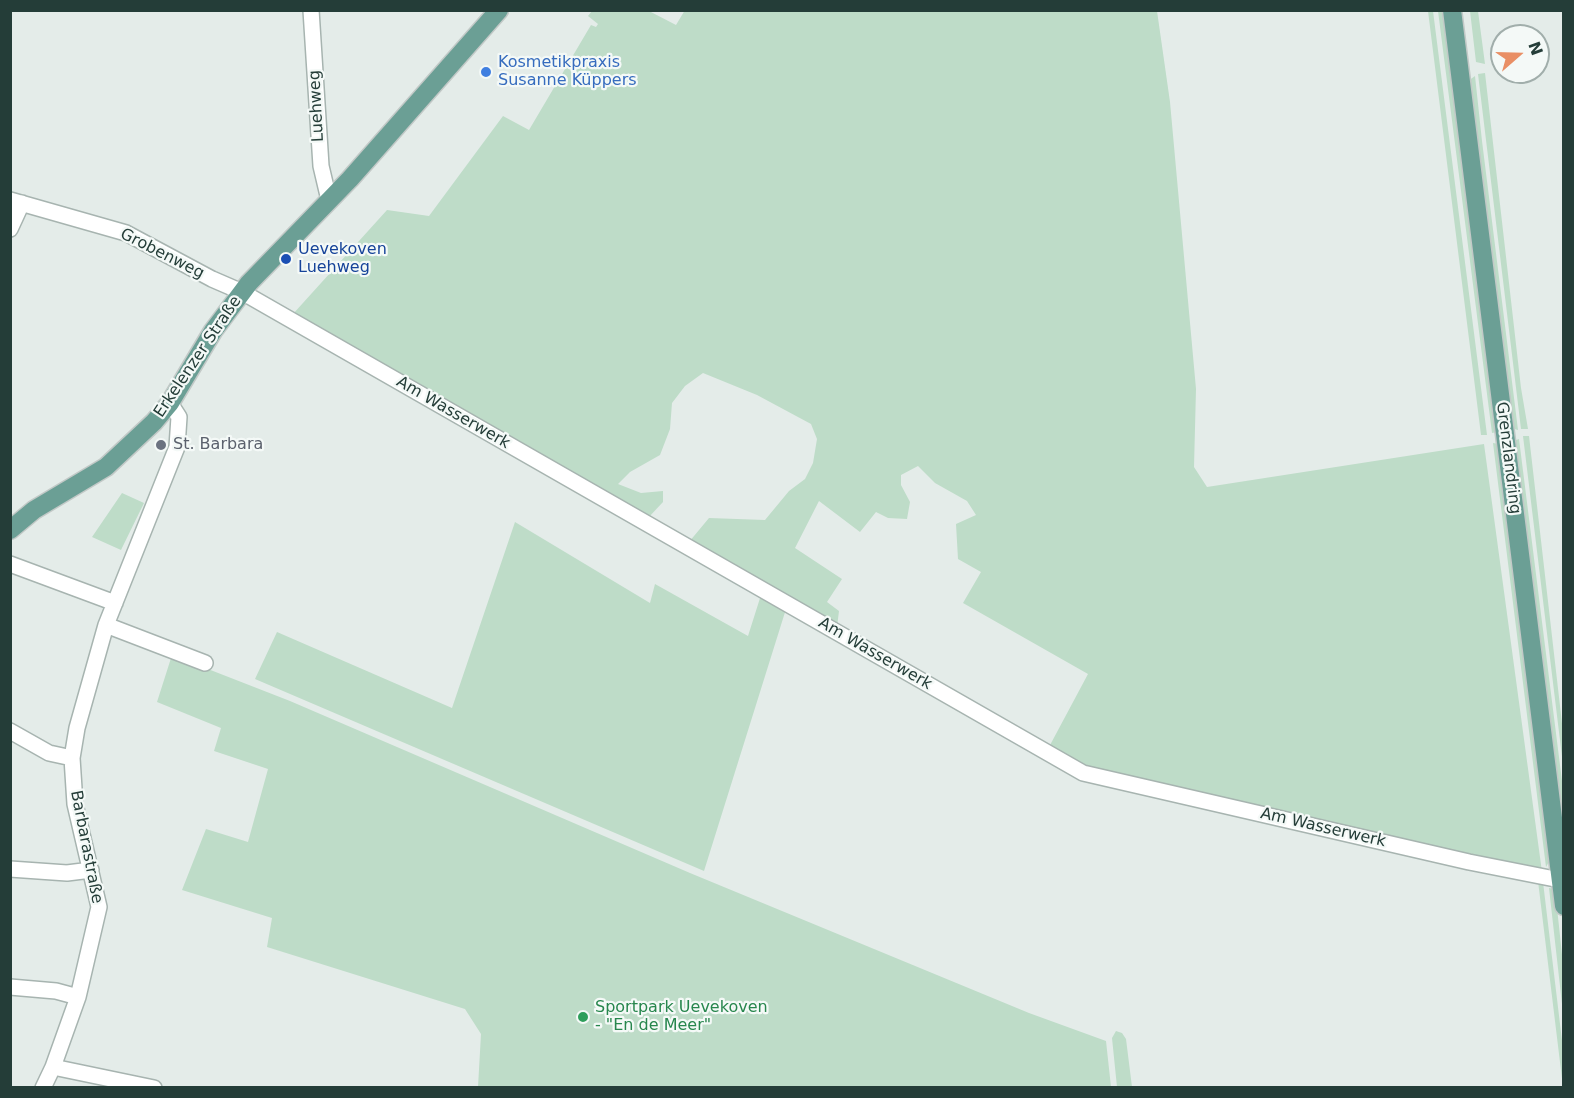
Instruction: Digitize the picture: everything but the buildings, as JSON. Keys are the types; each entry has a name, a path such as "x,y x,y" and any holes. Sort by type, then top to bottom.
{"main road":[{"name":"Erkelenzer Straße","path":"10,530 34,510 106,467 154,422 170,403 213,331 243,292 396,129 499,10"},
{"name":"Grenzlandring","path":"1452,10 1563,906"}],"street":[{"name":"Luehweg","path":"311,10 321,166 329,200"},
{"name":"Grobenweg","path":"16,201 126,233 212,279 243,292"},
{"path":"10,229 16,201"},
{"name":"Am Wasserwerk","path":"243,292 1083,772 1469,862 1560,880"},
{"name":"Barbarastraße","path":"43,1088 54,1067 78,997 99,908 75,804 72,758 77,728 106,625 177,447 178,417 170,403"},
{"path":"10,564 115,603"},
{"path":"106,625 205,663"},
{"path":"10,731 49,753 72,758"},
{"path":"10,869 67,873 91,870"},
{"path":"10,987 56,991 78,997"},
{"path":"54,1067 154,1088"}],"green space":[{"path":"685,10 1157,11 1170,102 1196,389 1194,467 1207,487 1484,444 1542,872 1091,769 1049,747 1088,674 963,603 981,572 958,559 956,524 976,515 967,501 935,483 918,466 901,475 901,485 910,502 907,519 888,518 876,512 860,532 819,501 795,548 842,579 827,602 839,611 837,627 689,542 709,518 765,520 789,491 805,479 813,463 817,439 811,424 757,395 703,373 685,386 672,403 670,429 660,455 630,472 618,484 641,493 663,491 663,502 648,518 293,314 387,210 429,216 503,116 529,130 591,25 596,27 598,24 588,16 592,11 649,11 676,25"},
{"path":"1428,11 1433,11 1487,435 1481,435"},
{"path":"1438,11 1443,11 1497,432 1492,433"},
{"path":"1470,11 1478,11 1485,64 1476,62"},
{"path":"1485,73 1521,388 1528,429 1521,429 1478,74"},
{"path":"1475,76 1518,430 1511,428 1468,81"},
{"path":"1523,436 1529,436 1563,732 1563,765"},
{"path":"1519,439 1563,789 1563,846 1513,441"},
{"path":"1493,443 1499,444 1550,860 1546,867"},
{"path":"122,493 144,503 121,550 92,537"},
{"path":"515,522 650,603 655,584 748,636 761,595 786,609 704,871 255,679 277,632 452,708"},
{"path":"172,655 290,701 690,873 1029,1013 1106,1041 1111,1087 478,1087 481,1034 465,1009 267,947 272,918 182,890 206,829 248,842 268,769 214,751 221,728 157,702"},
{"path":"1538,881 1543,882 1563,1049 1563,1087"},
{"path":"1549,888 1555,889 1563,964 1563,1013"},
{"path":"1116,1031 1122,1033 1126,1039 1132,1087 1117,1087 1112,1038"}],"place":[{"name":"Kosmetikpraxis Susanne Küppers","path":"486,72"},
{"name":"Uevekoven Luehweg","path":"286,259"},
{"name":"St. Barbara","path":"161,445"},
{"name":"Sportpark Uevekoven - \"En de Meer\"","path":"583,1017"}]}
